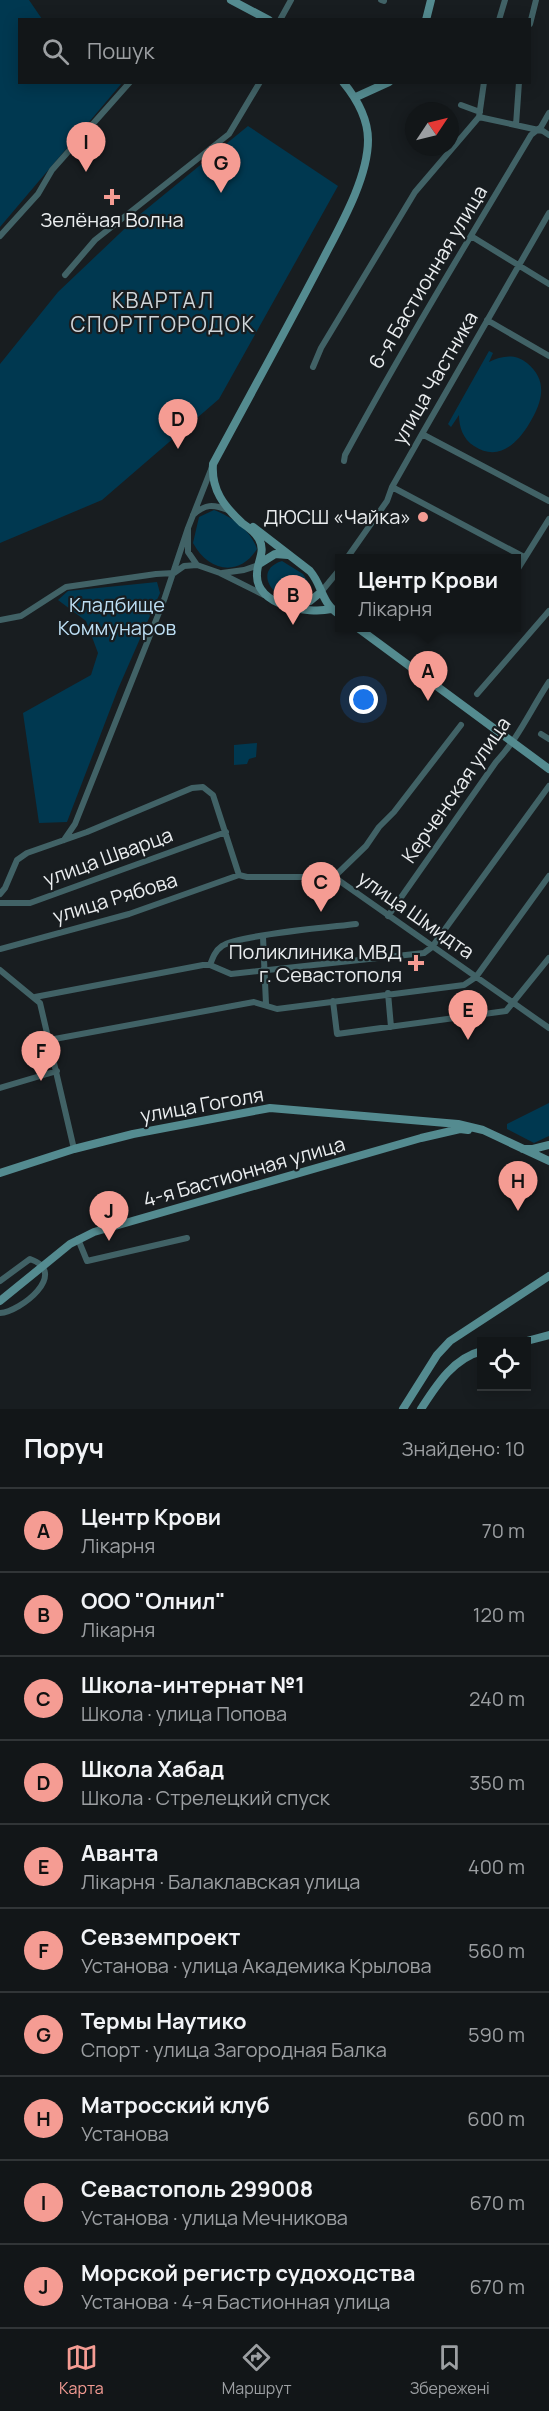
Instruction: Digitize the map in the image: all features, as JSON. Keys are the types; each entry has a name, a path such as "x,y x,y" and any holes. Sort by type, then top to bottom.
{"main road":[{"path":"231,0 265,18"},
{"path":"426,18 431,0"},
{"path":"331,609 316,612 290,607 270,598 259,585 257,574 262,555 260,540 228,510 217,493 212,475 213,464 306,291 348,207 368,152 369,137 364,116 356,97 346,84"},
{"path":"356,97 385,84"},
{"path":"228,510 294,558 314,576 321,592 335,612"},
{"path":"259,564 275,554 285,554 294,558"},
{"path":"290,607 304,604 321,592"},
{"path":"365,632 549,769"},
{"name":"улица Гоголя","path":"0,1173 74,1149 133,1134 270,1108 412,1118 458,1124 483,1131 549,1161"},
{"name":"4-я Бастионная улица","path":"0,1301 78,1239 94,1232 421,1138 460,1129 483,1131"},
{"path":"519,1149 533,1149 549,1145"},
{"path":"403,1409 437,1355 450,1341 549,1276"},
{"path":"531,1339 549,1335"},
{"path":"421,1409 447,1372 467,1357 477,1353"}],"street":[{"path":"281,18 291,0"},
{"path":"500,18 505,0"},
{"path":"531,20 536,0"},
{"path":"0,236 38,194 52,170 128,84"},
{"path":"64,275 94,240 229,134 259,84"},
{"path":"313,367 321,348 415,192 479,115 484,84"},
{"path":"516,125 519,84"},
{"path":"461,105 479,115 549,135"},
{"name":"6-я Бастионная улица","path":"344,461 345,454 371,406 471,236 531,135 537,131 549,113"},
{"name":"улица Частника","path":"350,554 387,501 392,487 549,213"},
{"path":"471,236 549,284"},
{"path":"487,320 549,356"},
{"path":"422,434 549,501"},
{"path":"64,840 75,824 174,573 192,515 213,464"},
{"path":"392,487 518,554"},
{"path":"192,515 204,507 213,505 228,510"},
{"path":"521,563 549,519"},
{"path":"188,528 187,549 197,565"},
{"path":"220,573 244,570 259,564"},
{"path":"0,620 21,616 66,587 174,573 184,566 197,565 220,573 270,598"},
{"path":"321,592 335,574"},
{"path":"477,694 549,610"},
{"name":"Керченская улица","path":"388,916 496,762 513,743 530,710 549,682"},
{"path":"334,877 366,846 461,725"},
{"path":"541,734 549,739"},
{"path":"35,997 210,965 231,975 424,953 432,947 549,786"},
{"path":"0,894 17,860 27,853 87,832 189,789 202,787 213,795 239,875"},
{"path":"75,824 78,830 87,832"},
{"name":"улица Шварца","path":"0,903 30,903 226,832"},
{"name":"улица Шмидта","path":"239,875 247,878 334,877 549,1028"},
{"name":"улица Рябова","path":"0,949 129,914 239,875"},
{"path":"49,1040 254,1002 277,1009 464,984 476,977 549,876"},
{"path":"210,965 215,952 224,944 356,924"},
{"path":"263,937 266,1004"},
{"path":"333,1001 337,1034 506,1011 514,1004 549,958"},
{"path":"0,970 35,997 39,1003 74,1149"},
{"path":"388,993 391,1027"},
{"path":"0,1088 57,1071"},
{"path":"78,1239 87,1261 187,1238"},
{"path":"0,1281 30,1259 42,1267 46,1278 45,1282 26,1300 0,1313"}],"green space":[{"path":"0,0 29,0 41,18 18,18 18,84 121,84 0,227"},
{"path":"248,126 338,186 219,399 102,500 0,543 0,364 58,292 138,216"},
{"path":"489,351 493,353 489,362 508,356 527,363 534,370 541,385 540,400 534,416 519,438 506,449 491,452 474,446 467,440 461,428 459,415 451,427 448,424"},
{"path":"214,510 240,525 254,542 257,549 242,564 233,567 215,565 199,552 193,543 199,517"},
{"path":"282,561 303,574 309,584 307,591 295,601 279,595 269,584 267,577 269,571 273,565"},
{"name":"Кладбище Коммунаров","path":"157,582 160,593 118,689 67,822 39,823 23,713 91,675 98,653 86,621 58,600 68,591"},
{"path":"257,743 256,757 249,759 247,764 234,765 234,745"},
{"path":"549,1103 549,1136 534,1143 507,1129 507,1124"}],"place":[{"name":"Севастополь 299008","path":"86,172"},
{"name":"Термы Наутико","path":"221,193"},
{"name":"Зелёная Волна","path":"112,197"},
{"name":"Школа Хабад","path":"178,449"},
{"name":"ДЮСШ «Чайка»","path":"423,517"},
{"name":"ООО \"Олнил\"","path":"293,625"},
{"name":"Центр Крови","path":"428,701"},
{"name":"Школа-интернат №1","path":"321,912"},
{"name":"Поликлиника МВД г. Севастополя","path":"416,963"},
{"name":"Аванта","path":"468,1040"},
{"name":"Севземпроект","path":"41,1081"},
{"name":"Матросский клуб","path":"518,1211"},
{"name":"Морской регистр судоходства","path":"109,1241"}],"district":[{"name":"КВАРТАЛ СПОРТГОРОДОК","path":"163,313"}]}
